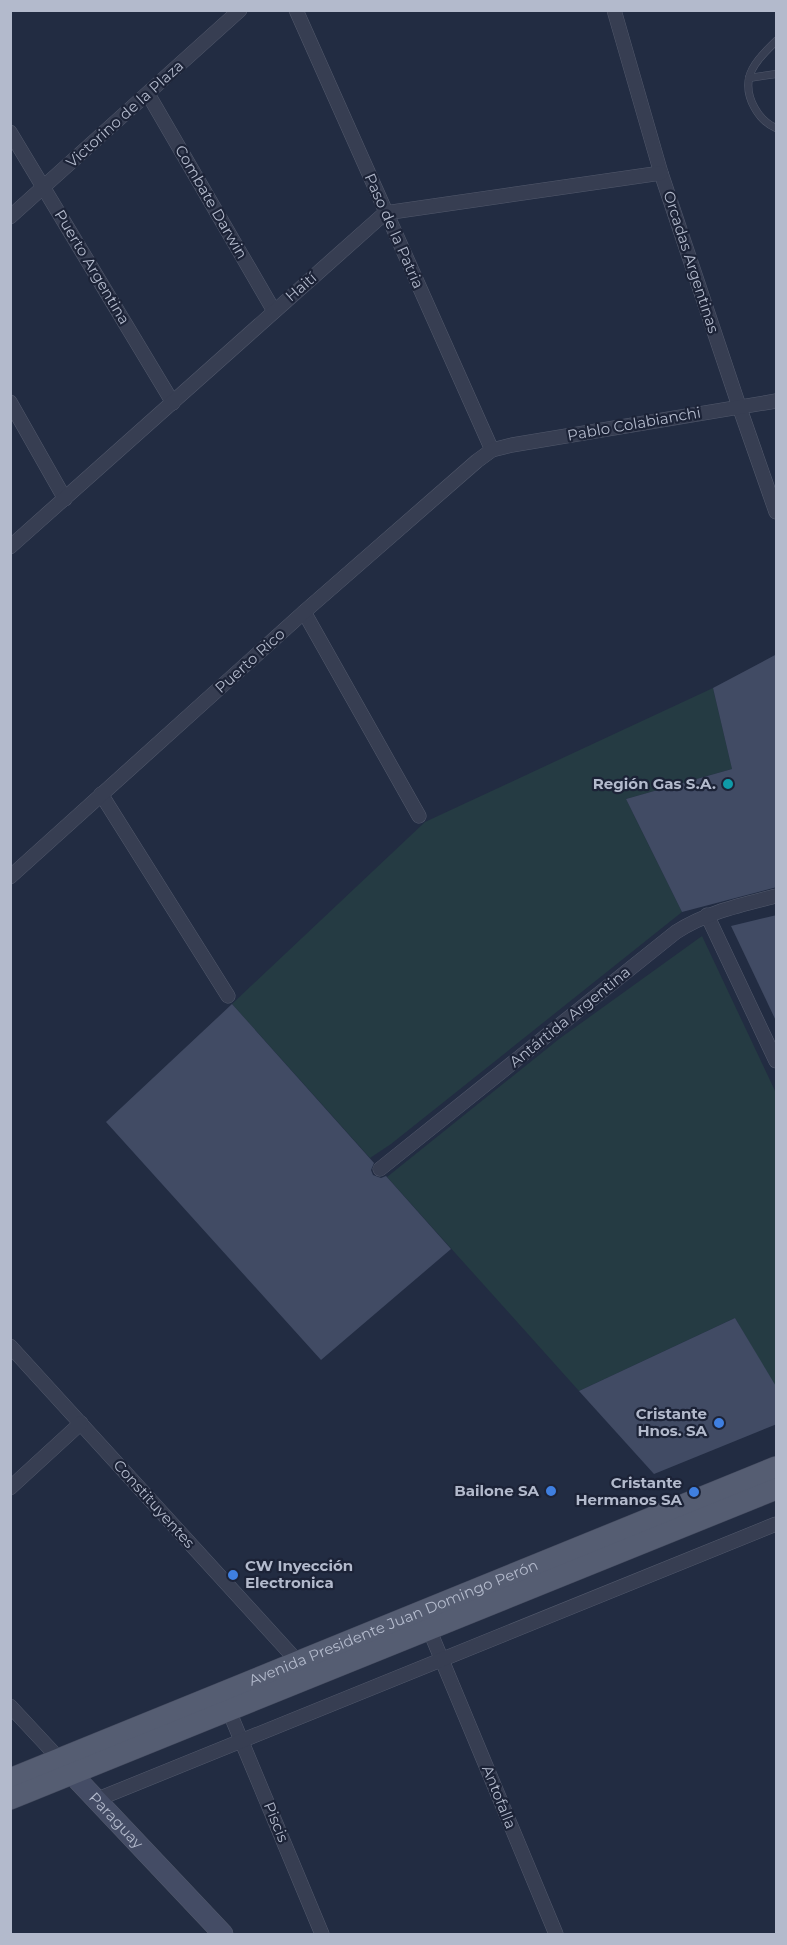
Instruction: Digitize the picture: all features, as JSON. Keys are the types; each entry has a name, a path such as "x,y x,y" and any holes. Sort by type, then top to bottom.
{"main road":[{"name":"Avenida Presidente Juan Domingo Perón","path":"10,1799 66,1767 298,1662 777,1467"},
{"name":"Avenida Presidente Juan Domingo Perón","path":"10,1779 66,1767 229,1711 777,1489"},
{"name":"Paraguay","path":"66,1767 223,1935"}],"street":[{"name":"Victorino de la Plaza","path":"10,217 240,10"},
{"name":"Paso de la Patria","path":"296,10 492,450"},
{"name":"Orcadas Argentinas","path":"614,10 661,173 777,512"},
{"name":"Combate Darwin","path":"148,94 274,311"},
{"name":"Puerto Argentina","path":"10,132 173,403"},
{"path":"385,213 661,173"},
{"name":"Haití","path":"10,548 385,213"},
{"name":"Pablo Colabianchi","path":"492,450 512,444 777,400"},
{"path":"10,402 65,499"},
{"name":"Puerto Rico","path":"10,877 304,612 492,450"},
{"path":"304,612 419,816"},
{"path":"101,794 228,996"},
{"name":"Antártida Argentina","path":"380,1169 676,932 707,915 777,896"},
{"path":"707,915 777,1061"},
{"name":"Constituyentes","path":"10,1346 298,1662"},
{"path":"10,1488 81,1423"},
{"path":"98,1799 777,1524"},
{"name":"Antofalla","path":"429,1629 556,1935"},
{"name":"Paraguay","path":"10,1706 66,1767"},
{"name":"Piscis","path":"229,1711 322,1935"}],"lane":[{"path":"777,41 758,61 749,78 750,96 757,114 777,128"},
{"path":"749,78 777,74"}],"shaded area":[{"path":"713,688 732,769 626,799 682,912 391,1144 370,1158 232,1004 425,822"},
{"path":"702,936 776,1093 776,1388 735,1318 579,1391 387,1177 559,1039"}],"building":[{"name":"Región Gas S.A.","path":"777,654 777,887 682,912 626,799 732,769 713,688"},
{"path":"777,915 777,1023 731,926"},
{"path":"232,1004 374,1163 371,1170 373,1175 381,1178 386,1176 451,1249 321,1360 106,1122"},
{"path":"735,1318 777,1388 777,1424 654,1474 579,1391"}],"place":[{"name":"Región Gas S.A.","path":"728,784"},
{"name":"Cristante Hnos. SA","path":"719,1423"},
{"name":"Bailone SA","path":"551,1491"},
{"name":"Cristante Hermanos SA","path":"694,1492"},
{"name":"CW Inyección Electronica","path":"233,1575"}]}
